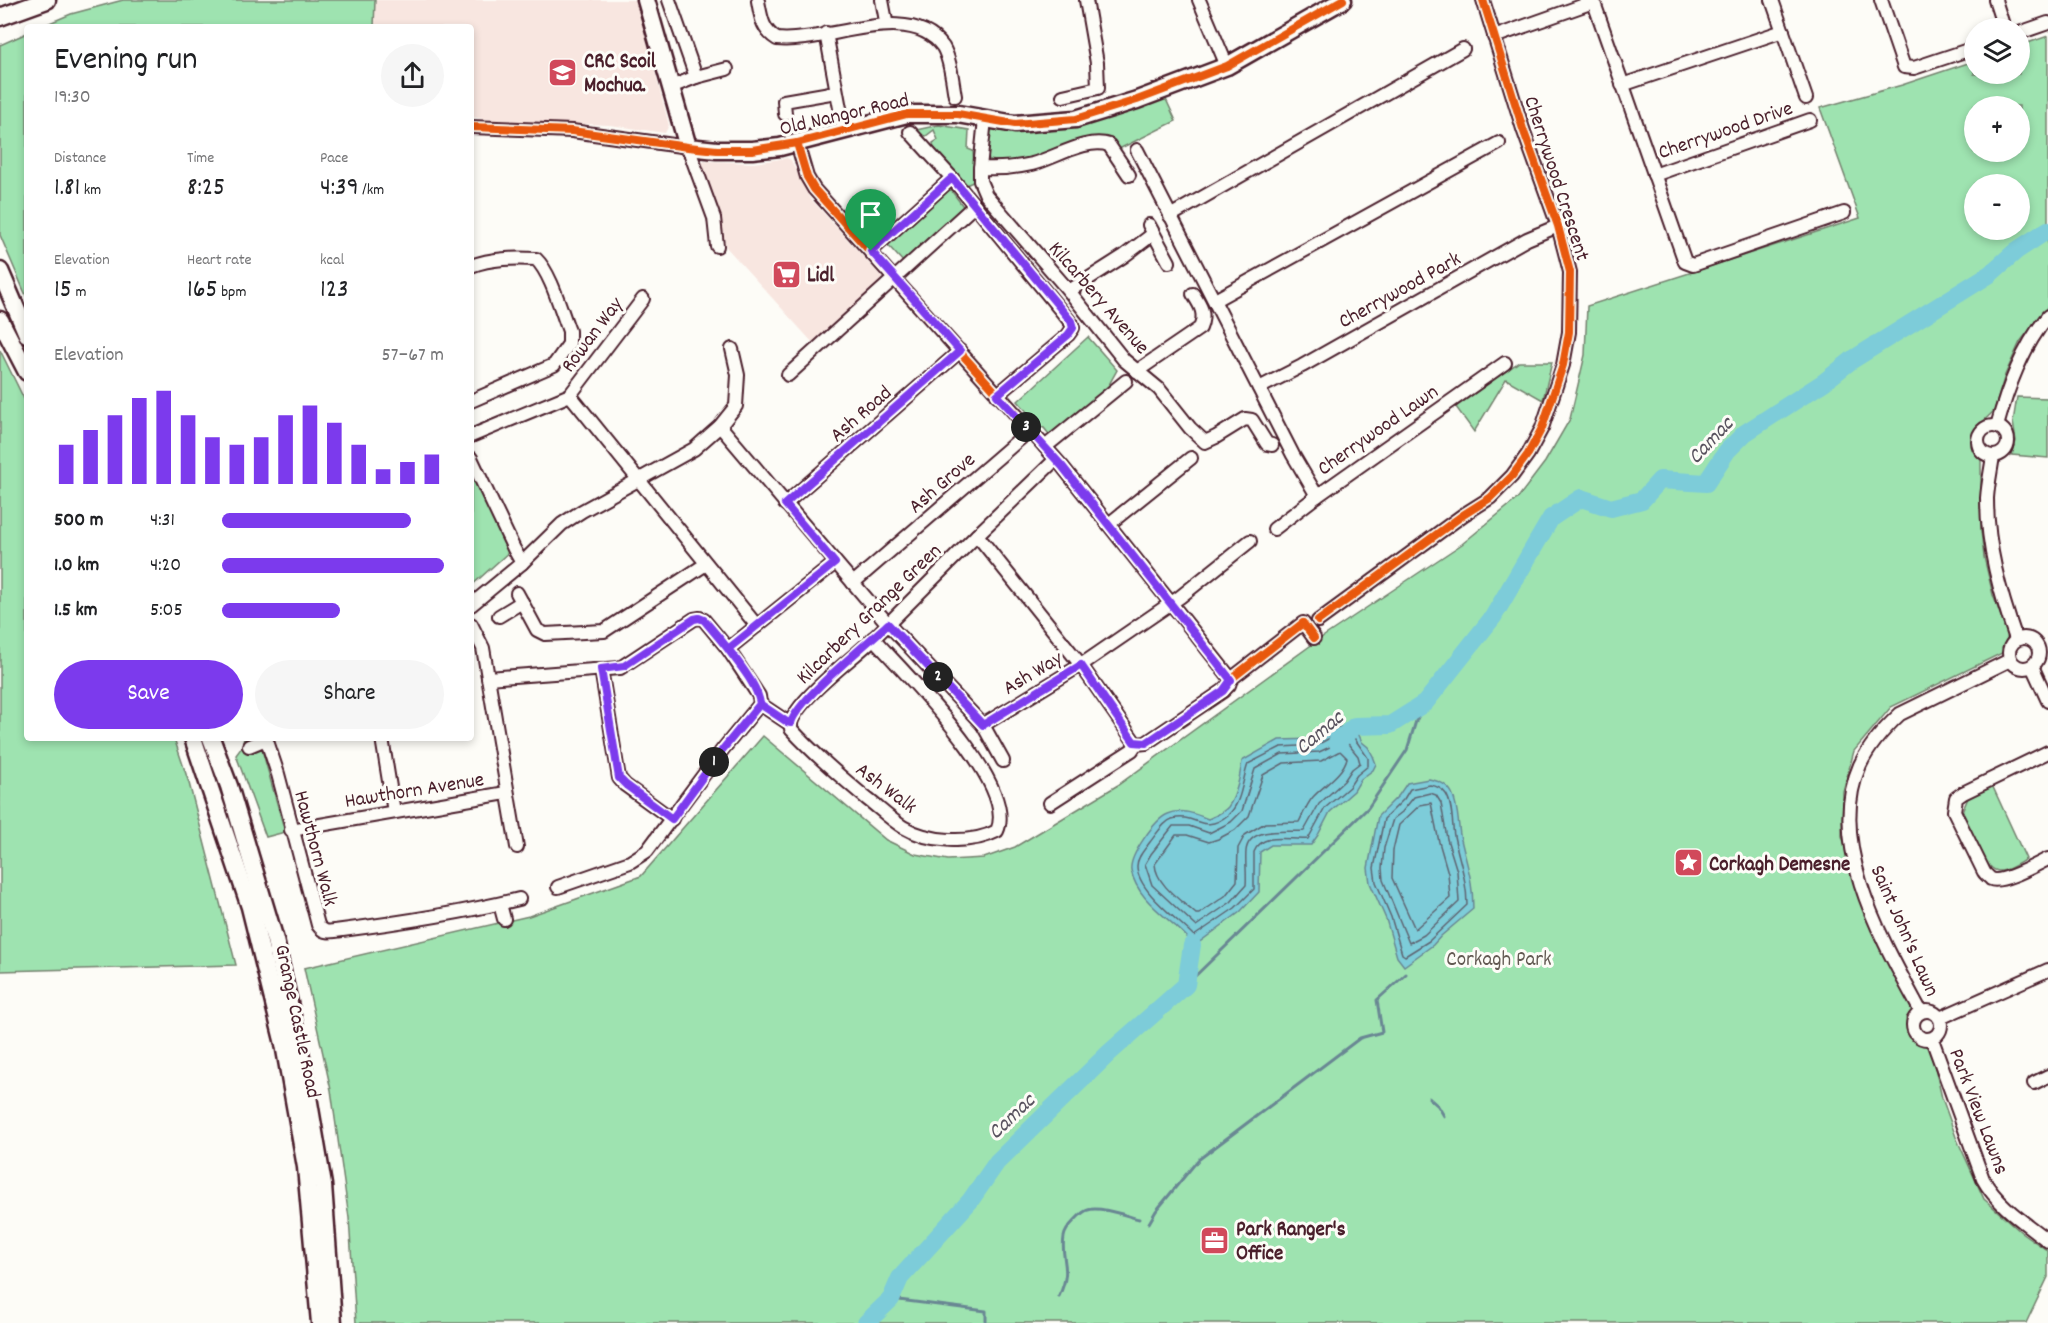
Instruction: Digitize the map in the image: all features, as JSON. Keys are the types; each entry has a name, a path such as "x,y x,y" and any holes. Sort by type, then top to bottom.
{"main road":[{"path":"1,19 47,0"},
{"path":"646,0 688,147"},
{"name":"Old Nangor Road","path":"688,147 752,150 797,143 907,114 958,114 1015,124 1076,119 1128,103 1227,66 1343,0"},
{"path":"0,271 24,327"},
{"path":"0,320 24,366"},
{"name":"Grange Castle Road","path":"195,741 250,907 284,1044 306,1167 320,1323"},
{"name":"Grange Castle Road","path":"212,741 229,786 275,940 302,1061 324,1185 333,1323"}],"street":[{"path":"669,0 696,77"},
{"path":"759,0 763,26 777,39 826,33 886,21 901,20 920,24 933,34 943,47 955,96"},
{"path":"882,0 886,21"},
{"path":"1063,96 1098,88 1097,63 1086,0"},
{"path":"1199,0 1227,66"},
{"name":"Cherrywood Crescent","path":"1318,621 1463,515 1490,498 1512,476 1528,454 1542,428 1563,365 1569,332 1570,272 1558,226 1523,129 1483,0"},
{"name":"Cherrywood Drive","path":"1772,0 1806,98"},
{"path":"1881,0 1904,67 1914,68 1964,51"},
{"path":"1995,0 2001,18"},
{"name":"Cherrywood Drive","path":"1494,37 1593,1 1685,262 1693,264 1844,213"},
{"path":"2030,29 2048,23"},
{"path":"1622,85 1783,31"},
{"path":"826,33 844,130"},
{"path":"1170,216 1463,49"},
{"path":"671,87 696,77 727,69"},
{"path":"785,114 784,101 836,92"},
{"name":"Kilcarbery Avenue","path":"985,119 980,181 986,195 1069,291 1124,360 1159,389 1190,428 1205,442 1245,419 1252,420 1267,444 1272,445"},
{"name":"Cherrywood Drive","path":"1654,175 1810,120"},
{"name":"Old Nangor Road","path":"474,127 572,131 688,147"},
{"path":"910,132 952,178 1071,321 1073,328 1068,335 997,395"},
{"path":"980,168 1012,168 1034,164 1094,142 1109,145 1129,175"},
{"path":"797,143 810,183 1045,447 1172,602 1231,680"},
{"path":"1215,300 1499,143"},
{"path":"688,147 712,210 717,246"},
{"path":"1137,150 1292,453 1317,496"},
{"path":"871,251 952,178"},
{"path":"788,375 975,206"},
{"name":"Cherrywood Park","path":"1259,388 1302,366 1527,238 1558,226"},
{"path":"1069,291 1124,256 1151,230 1169,262"},
{"path":"474,265 497,259 536,259 548,279 569,331 569,344 554,365 474,400"},
{"path":"1137,371 1200,328 1203,319 1201,308 1193,294"},
{"name":"Rowan Way","path":"474,435 570,394 643,299"},
{"path":"1997,426 2007,389 2030,344 2048,316"},
{"path":"474,602 522,563 562,524 694,449 720,426 736,406 738,375 732,349"},
{"name":"Ash Road","path":"785,504 960,351"},
{"name":"Cherrywood Lawn","path":"1274,529 1505,363"},
{"path":"1045,447 1126,381"},
{"path":"570,394 637,480 757,626"},
{"path":"720,426 888,624 983,725 1003,761"},
{"path":"1997,426 2007,436 2007,445 2002,453 1993,456 1982,452 1977,443 1983,429 1997,426"},
{"name":"Ash Grove","path":"853,583 1029,431"},
{"path":"1993,456 1987,497 1990,544 1999,587 2016,639"},
{"path":"1109,524 1191,458"},
{"name":"Kilcarbery Grange Green","path":"791,723 805,700 888,624 1055,460"},
{"path":"474,464 522,563"},
{"path":"977,535 1081,665 1172,602 1251,541"},
{"path":"728,649 835,563"},
{"path":"499,616 520,597 537,630 545,634 604,631 706,564"},
{"path":"488,678 624,666 694,619 699,618 704,620 728,649 759,696 760,704 723,749 652,846 639,857 574,888 558,887"},
{"path":"1050,803 1132,750 1136,744 1146,743 1223,691 1231,680 1304,623 1314,638"},
{"name":"Hawthorn Avenue","path":"474,630 483,648 517,847"},
{"name":"Ash Walk","path":"791,723 791,729 821,760 903,827 945,839 980,837 997,831 1000,819 997,802 988,778 958,733 873,638"},
{"path":"2026,638 2043,644 2038,660 2032,666 2022,668 2010,660 2010,646 2016,639 2026,638"},
{"name":"Saint John's Lawn","path":"1921,1012 1885,942 1858,873 1849,830 1851,796 1855,780 1870,749 1888,725 1900,714 2010,660"},
{"name":"Ash Way","path":"983,725 1081,665 1136,744"},
{"path":"2032,666 2048,701"},
{"path":"601,669 619,778 672,819"},
{"path":"760,704 791,723"},
{"name":"Hawthorn Walk","path":"249,746 260,741"},
{"name":"Hawthorn Walk","path":"267,741 318,925 326,932 428,919 519,899"},
{"path":"382,741 394,812"},
{"path":"2048,752 1963,793 1956,798 1954,811 1984,872 1991,879 1997,880 2015,874 2048,859"},
{"name":"Hawthorn Avenue","path":"291,830 506,793"},
{"path":"500,904 504,919"},
{"path":"1940,1018 2048,970"},
{"path":"1929,1011 1940,1018 1941,1028 1932,1039 1918,1037 1913,1029 1914,1019 1921,1012 1929,1011"},
{"name":"Park View Lawns","path":"1932,1039 1989,1190 2048,1241"},
{"path":"2034,1083 2048,1076"}],"shaded area":[{"name":"CRC Scoil Mochua.","path":"375,0 636,0 669,125 665,133 610,125 498,121 474,117 474,24 374,24"},
{"path":"787,158 791,160 809,197 885,281 813,343 726,247 720,217 701,162 754,163"}],"green space":[{"path":"123,0 375,0 374,24 47,24 71,14"},
{"path":"24,34 24,291 0,235 0,45"},
{"name":"Corkagh Park","path":"2048,36 2048,306 2020,342 2005,375 1994,411 1976,428 1977,451 1981,461 1981,531 1984,557 1993,595 2008,635 2002,653 1891,707 1854,751 1843,791 1842,836 1858,887 1915,1006 1906,1018 1911,1035 1931,1050 1942,1098 1956,1137 1984,1199 2021,1232 2048,1251 2048,1277 2026,1323 356,1323 349,1218 331,1090 304,968 529,916 641,876 763,736 886,840 915,854 948,860 984,858 1015,847 1118,785 1321,638 1462,544 1517,499 1545,462 1570,419 1585,355 1587,306 1860,218 1820,108 1964,64 1964,84 2030,84 2030,42"},
{"path":"1164,95 1176,121 1119,149 1111,139 1097,140 1014,161 1000,162 988,159 992,126"},
{"path":"939,125 969,130 968,149 973,151 975,181 966,185 934,151 933,143 938,140 934,130 926,136 918,135 916,130"},
{"path":"948,186 965,209 905,264 886,243"},
{"path":"1088,337 1117,370 1106,390 1065,422 1067,425 1052,438 1018,401"},
{"path":"0,350 24,399 24,741 175,741 189,783 236,965 0,971"},
{"path":"1519,362 1552,362 1543,400 1506,379 1474,432 1456,407"},
{"path":"2017,397 2048,398 2048,458 2012,455 2016,441 2013,422"},
{"path":"474,473 510,551 474,583"},
{"path":"243,741 258,741 285,832 266,837 236,755"},
{"path":"1992,785 2026,859 2003,871 1994,869 1982,856 1962,812 1968,798"}],"water":[{"path":"1355,726 1362,742 1373,756 1376,764 1373,770 1361,779 1354,791 1330,812 1311,845 1271,845 1260,852 1259,892 1240,912 1197,944 1190,968 1186,967 1189,949 1187,937 1146,899 1134,881 1131,864 1138,847 1156,823 1168,814 1183,812 1208,819 1224,811 1236,791 1242,761 1279,740 1316,739 1338,727"},
{"path":"1429,779 1445,785 1454,798 1470,879 1473,909 1433,945 1404,966 1397,957 1386,919 1370,883 1368,868 1378,816 1399,795 1407,783"}],"waterway":[{"name":"Camac","path":"1337,742 1355,726 1390,725 1425,703 1493,617 1551,518 1581,498 1611,508 1642,500 1660,480 1706,483 1727,451 1745,433 1824,382 1852,360 1990,274 2016,251 2048,230"},
{"name":"Camac","path":"1186,985 1368,808 1407,750 1416,721 1425,703"},
{"name":"Camac","path":"866,1323 891,1299 900,1278 970,1201 997,1162 1109,1053 1186,985 1192,945"},
{"path":"1149,1223 1156,1211 1198,1160 1360,1038 1382,1032 1377,1000 1406,974"},
{"path":"1429,1098 1444,1116"},
{"path":"1059,1296 1066,1271 1063,1245 1065,1235 1069,1226 1079,1216 1086,1211 1099,1209 1139,1219"},
{"name":"Camac","path":"891,1299 986,1311 986,1323"}],"cycle path":[{"path":"474,127 572,131 688,147 752,150 797,143 907,114 958,114 1015,124 1076,119 1137,100 1227,66 1343,0"},
{"path":"1318,621 1463,515 1490,498 1512,476 1528,454 1542,428 1563,365 1569,332 1570,272 1558,226 1523,129 1483,0"},
{"path":"797,143 807,177 814,189 1062,466 1231,679 1303,623 1314,638"}],"place":[{"name":"CRC Scoil Mochua.","path":"563,72"},
{"name":"Lidl","path":"786,274"},
{"name":"Corkagh Demesne","path":"1688,863"},
{"name":"Park Ranger's Office","path":"1215,1240"}],"route":[{"path":"871,251 952,178 1071,321 1073,328 1068,335 997,395 1062,466 1172,602 1231,680 1223,691 1146,743 1136,744 1134,742 1081,665 983,725 888,624 805,700 791,723 760,704 759,696 754,687 728,649 704,620 694,619 624,666 601,669 619,778 672,819 723,749 760,704 754,687 728,649 835,563 785,504 960,351 871,251"}]}
